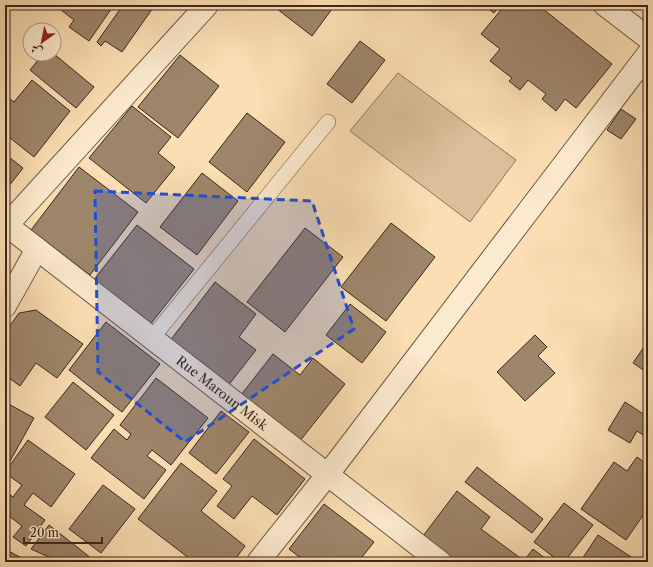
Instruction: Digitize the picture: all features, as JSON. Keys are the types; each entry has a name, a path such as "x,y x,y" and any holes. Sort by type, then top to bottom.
{"street":[{"path":"6,224 207,5"},
{"path":"605,5 648,38"},
{"path":"258,562 328,474 648,54"},
{"name":"Rue Maroun Misk","path":"6,224 440,562"},
{"path":"5,306 37,249"}],"lane":[{"path":"152,338 328,122"}],"highlighted area":[{"path":"95,191 312,201 354,329 185,442 98,372"}],"shaded area":[{"path":"398,73 516,160 470,222 350,131"}],"building":[{"path":"65,5 114,5 89,41 69,27 74,20 61,10"},
{"path":"123,5 155,5 122,52 105,41 101,46 97,42"},
{"path":"272,5 335,5 312,36"},
{"path":"483,5 500,5 494,13"},
{"path":"505,5 538,5 612,64 576,108 565,99 556,111 542,99 546,94 528,80 520,90 509,81 512,78 490,61 500,49 481,34"},
{"path":"360,41 385,60 352,103 327,84"},
{"path":"180,55 219,86 178,138 138,107"},
{"path":"62,61 94,87 76,108 30,70 36,62 62,62"},
{"path":"32,80 70,111 34,157 5,134 5,95 14,102"},
{"path":"132,106 171,137 158,153 175,167 146,203 89,158"},
{"path":"621,109 636,119 621,139 607,130"},
{"path":"247,113 285,142 247,192 209,162"},
{"path":"5,154 23,168 5,191"},
{"path":"79,167 138,212 90,275 31,230"},
{"path":"202,173 238,201 197,255 160,227"},
{"path":"391,223 435,257 386,321 341,287"},
{"path":"137,225 194,269 149,326 92,282"},
{"path":"305,228 343,257 285,332 247,302"},
{"path":"215,282 256,314 239,337 256,350 227,387 169,342"},
{"path":"350,304 386,332 362,363 326,335"},
{"path":"36,310 83,344 57,378 36,363 20,386 5,375 5,332 19,313"},
{"path":"106,322 160,364 122,412 69,370"},
{"path":"535,335 547,347 538,356 555,373 525,401 497,372"},
{"path":"648,341 648,373 633,363"},
{"path":"273,354 300,375 313,358 345,384 296,446 237,400"},
{"path":"156,378 208,418 171,465 152,450 147,456 166,470 144,499 91,458 114,429 127,440 131,434 120,425"},
{"path":"73,382 114,415 86,450 45,417"},
{"path":"5,402 34,418 5,470"},
{"path":"625,402 648,417 648,438 637,431 630,443 608,430"},
{"path":"221,411 249,432 216,474 189,453"},
{"path":"254,439 305,479 277,515 252,496 234,519 217,506 232,486 223,479"},
{"path":"28,440 75,474 51,507 33,493 24,505 45,520 26,546 13,537 22,526 5,513 5,491 13,497 22,485 5,472"},
{"path":"637,457 648,465 648,508 626,540 581,509 614,462 627,471"},
{"path":"181,463 217,491 201,511 245,546 233,562 194,562 138,519"},
{"path":"477,467 543,519 532,533 465,482"},
{"path":"103,485 135,509 101,553 69,529"},
{"path":"457,491 490,517 481,529 519,557 515,562 449,562 420,540"},
{"path":"564,503 593,525 564,562 560,562 534,542"},
{"path":"324,504 374,542 358,562 306,562 289,549"},
{"path":"49,525 96,562 60,562 31,549"},
{"path":"598,535 634,559 632,562 580,562"},
{"path":"5,549 29,562 5,562"},
{"path":"533,549 550,562 523,562"}]}
